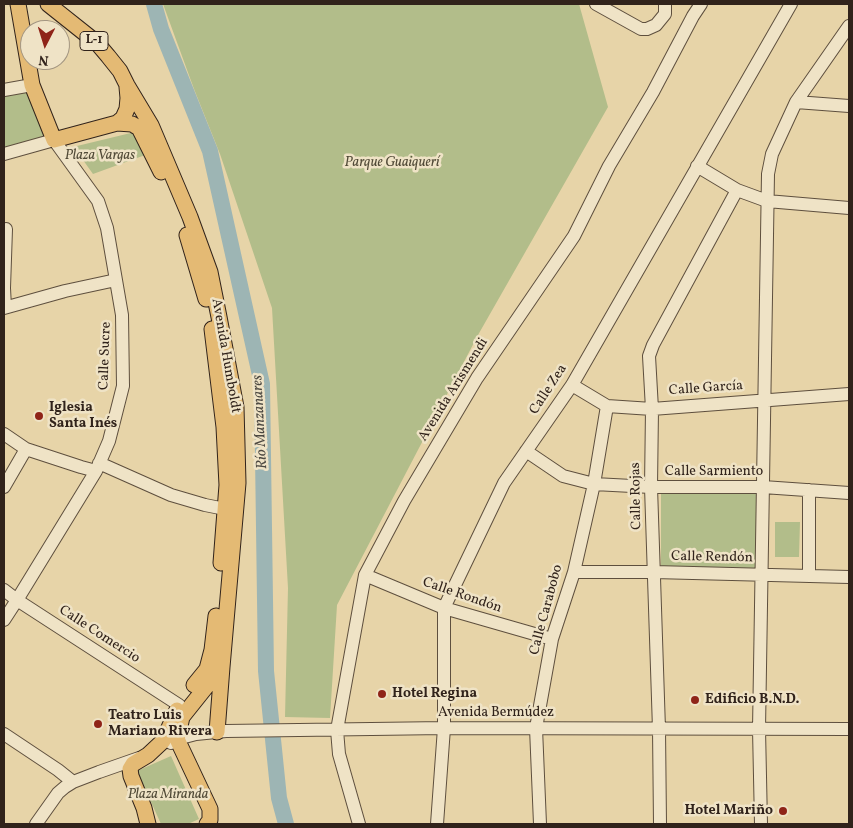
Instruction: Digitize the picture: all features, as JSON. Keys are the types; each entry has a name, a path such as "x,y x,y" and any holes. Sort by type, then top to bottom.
{"main road":[{"path":"18,4 32,85 54,140 116,123 123,118 127,109 127,85"},
{"name":"Avenida Humboldt","path":"49,5 97,43 120,71 151,125 190,217 210,272 236,407 238,483 222,666"},
{"name":"Avenida Humboldt","path":"116,123 132,124 140,128 166,183 186,235 201,282 210,315 224,427 227,484 212,650 207,669 179,705 162,742 148,755 133,764 130,769 148,824"},
{"path":"207,824 210,820 210,809 177,739 182,717 222,666"},
{"name":"L-1","path":"222,666 222,732"}],"street":[{"path":"596,4 640,29 647,30 656,25 665,14 665,4"},
{"name":"Avenida Arismendi","path":"359,824 339,754 337,730 365,574 404,501 477,378 574,236 609,166 653,92 701,4"},
{"name":"Calle Zea","path":"437,824 444,728 444,608 504,483 572,385 696,166 791,4"},
{"path":"761,824 759,729 768,174 772,154 796,102 849,26"},
{"path":"4,90 32,85"},
{"path":"796,102 849,106"},
{"path":"4,154 54,140"},
{"name":"Calle Sucre","path":"4,620 18,600 97,467 109,441 123,386 122,315 107,228 98,201 54,140"},
{"path":"696,166 737,190 767,201 849,208"},
{"name":"Calle Rojas","path":"660,824 659,729 651,487 652,409 649,356 653,345 737,190"},
{"path":"6,228 4,308 65,291 116,280"},
{"name":"Calle García","path":"572,385 608,406 652,409 849,394"},
{"name":"Calle Carabobo","path":"540,824 536,728 552,639 574,572 594,484 608,406"},
{"path":"4,434 26,448 81,468 97,467 171,496 225,509"},
{"path":"4,487 26,448"},
{"name":"Calle Sarmiento","path":"526,452 563,476 594,484 651,487 763,487 849,493"},
{"path":"809,490 809,576"},
{"name":"Calle Rendón","path":"574,572 849,577"},
{"name":"Calle Rondón","path":"365,574 444,608 552,639"},
{"name":"Calle Comercio","path":"4,590 179,705"},
{"name":"Avenida Bermúdez","path":"36,824 58,793 73,782 148,755 177,739 196,734 444,728 849,729"},
{"path":"4,734 73,782"}],"green space":[{"name":"Parque Guaiquerí","path":"163,4 579,4 608,107 478,335 337,605 330,718 285,717 288,588 272,308 220,154"},
{"path":"32,90 49,135 4,149 4,94"},
{"name":"Plaza Vargas","path":"139,131 148,154 93,174 83,160 77,146"},
{"path":"661,493 757,493 757,568 661,567"},
{"path":"775,522 800,522 799,557 775,557"},
{"name":"Plaza Miranda","path":"171,756 199,819 188,824 161,824 137,771"}],"waterway":[{"name":"Río Manzanares","path":"154,4 161,29 210,151 262,384 266,671 279,798 286,824"}],"place":[{"name":"Iglesia Santa Inés","path":"39,416"},
{"name":"Hotel Regina","path":"382,694"},
{"name":"Edificio B.N.D.","path":"695,700"},
{"name":"Teatro Luis Mariano Rivera","path":"98,724"},
{"name":"Hotel Mariño","path":"783,811"}]}
